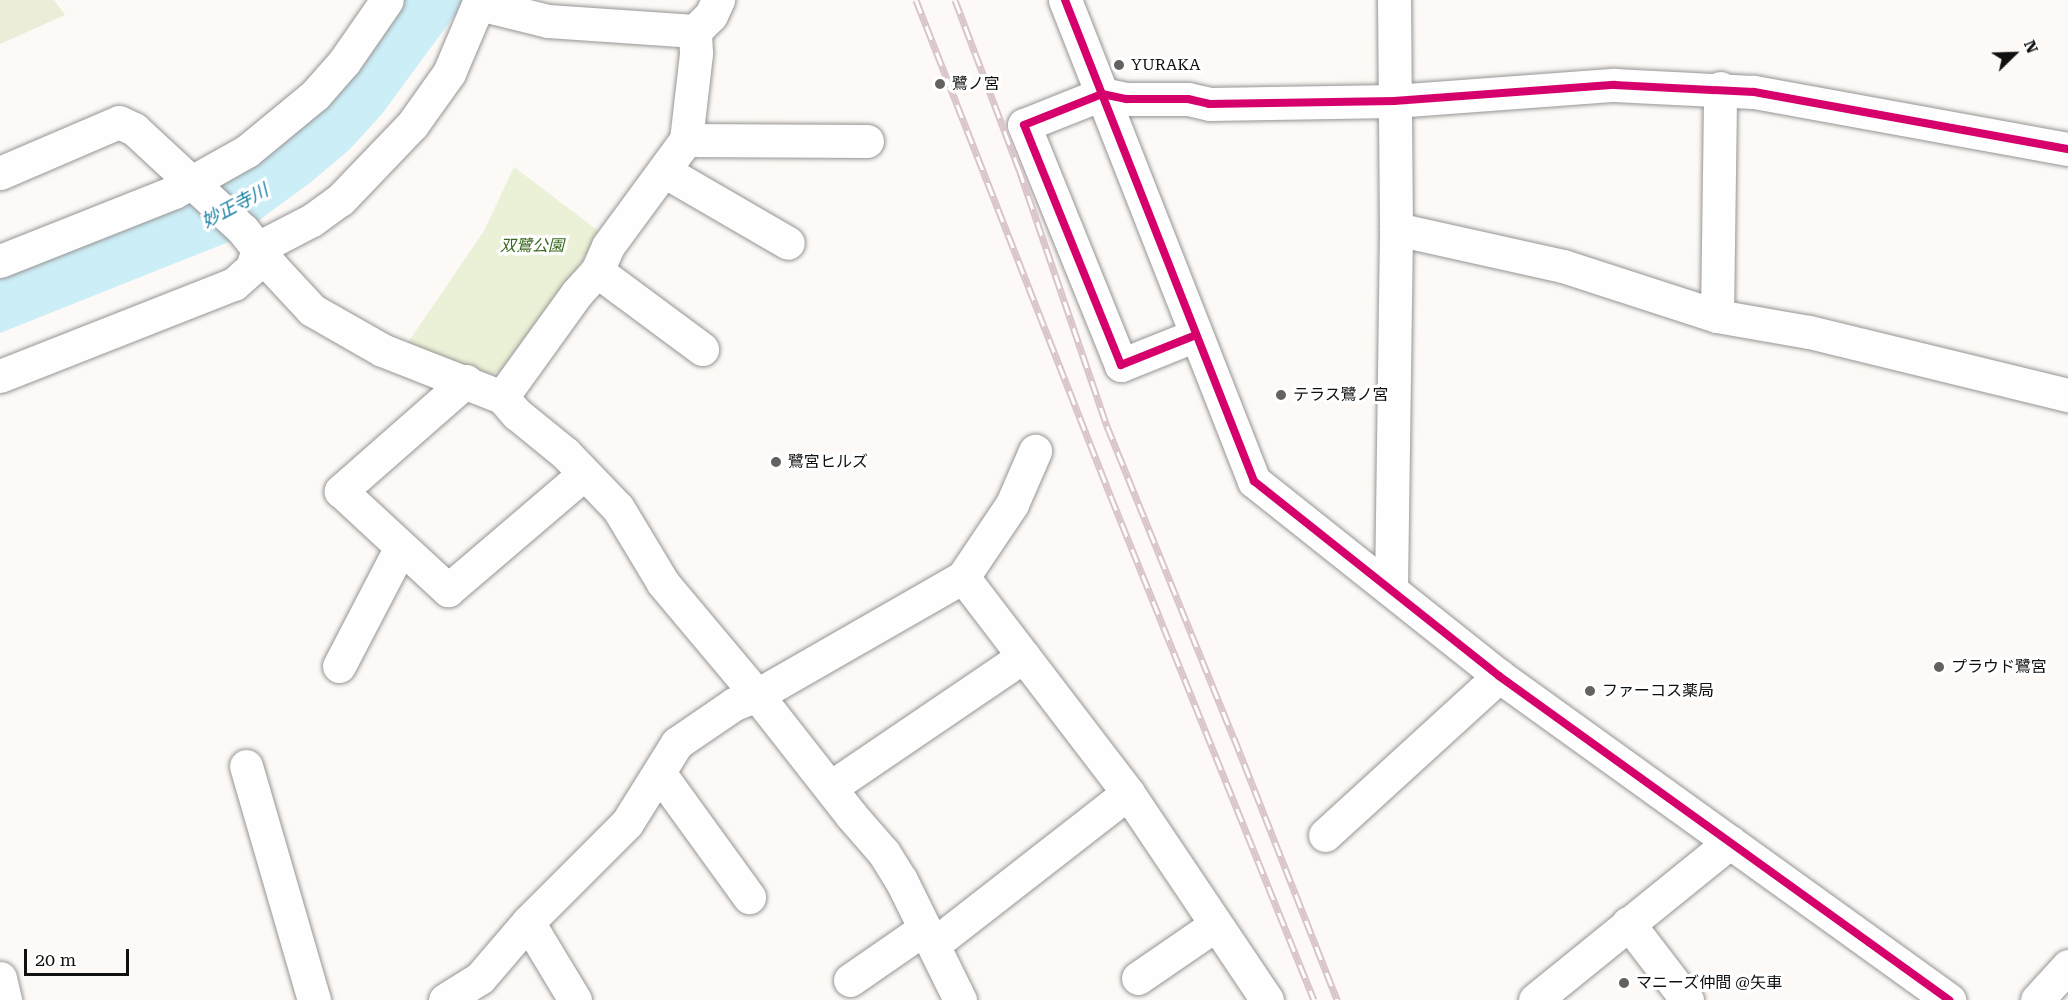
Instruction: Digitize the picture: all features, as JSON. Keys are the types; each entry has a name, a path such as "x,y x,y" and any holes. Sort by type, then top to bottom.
{"street":[{"path":"0,261 197,187 247,151 315,95 344,62 387,0"},
{"path":"502,397 577,293 597,271 608,246 686,140 696,53 695,31 711,15 718,0"},
{"path":"1065,0 1254,481 1499,676 1949,1000"},
{"path":"1391,589 1396,229 1394,0"},
{"path":"251,239 312,220 340,200 381,159 412,124 449,72 480,2 548,21 695,31"},
{"path":"1196,335 1121,365 1024,125 1102,94 1126,99 1188,99 1209,104 1394,101 1614,85 1720,88 1754,92 2068,149"},
{"path":"1716,316 1720,88"},
{"path":"0,173 119,122 134,129 251,239 273,268 312,310 382,350 502,397 517,414 565,453 618,508 663,583 884,853 901,880 960,1000"},
{"path":"686,140 867,141"},
{"path":"664,171 788,243"},
{"path":"1396,229 1563,266 1716,316 1809,332 2068,395"},
{"path":"0,376 234,284 252,268 251,239"},
{"path":"597,271 702,349"},
{"path":"466,381 341,491 448,590 584,474"},
{"path":"445,1000 480,978 528,922 627,823 660,774 677,743 734,704 757,695 963,577 1012,504 1035,451"},
{"path":"339,666 401,547"},
{"path":"963,577 1128,793 1267,1000"},
{"path":"831,787 1024,656"},
{"path":"1325,835 1499,676"},
{"path":"246,766 314,1000"},
{"path":"660,774 749,897"},
{"path":"850,980 929,936 1128,793"},
{"path":"1535,1000 1730,842"},
{"path":"528,922 575,1000"},
{"path":"1628,923 1687,1000"},
{"path":"1138,978 1215,925"},
{"path":"2037,1000 2068,966"},
{"path":"0,978 5,1000"}],"green space":[{"path":"0,0 54,0 65,15 0,44"},
{"name":"双鷺公園","path":"514,167 601,233 510,366 491,375 407,344 484,231"}],"water":[{"name":"妙正寺川","path":"400,0 463,0 457,12 382,114 349,150 311,182 231,241 0,333 0,270 189,200"}],"railway":[{"path":"916,0 1111,497 1314,1000"},
{"path":"955,0 1019,169 1107,426 1234,738 1337,1000"}],"cycle path":[{"path":"1065,0 1254,481 1499,676 1949,1000"},
{"path":"1196,335 1121,365 1024,125 1102,94 1126,99 1188,99 1209,104 1394,101 1614,85 1754,92 2068,149"}],"place":[{"name":"YURAKA","path":"1119,65"},
{"name":"鷺ノ宮","path":"940,84"},
{"name":"テラス鷺ノ宮","path":"1281,395"},
{"name":"鷺宮ヒルズ","path":"776,462"},
{"name":"プラウド鷺宮","path":"1939,667"},
{"name":"ファーコス薬局","path":"1590,691"},
{"name":"マニーズ仲間 @矢車","path":"1624,983"}]}
